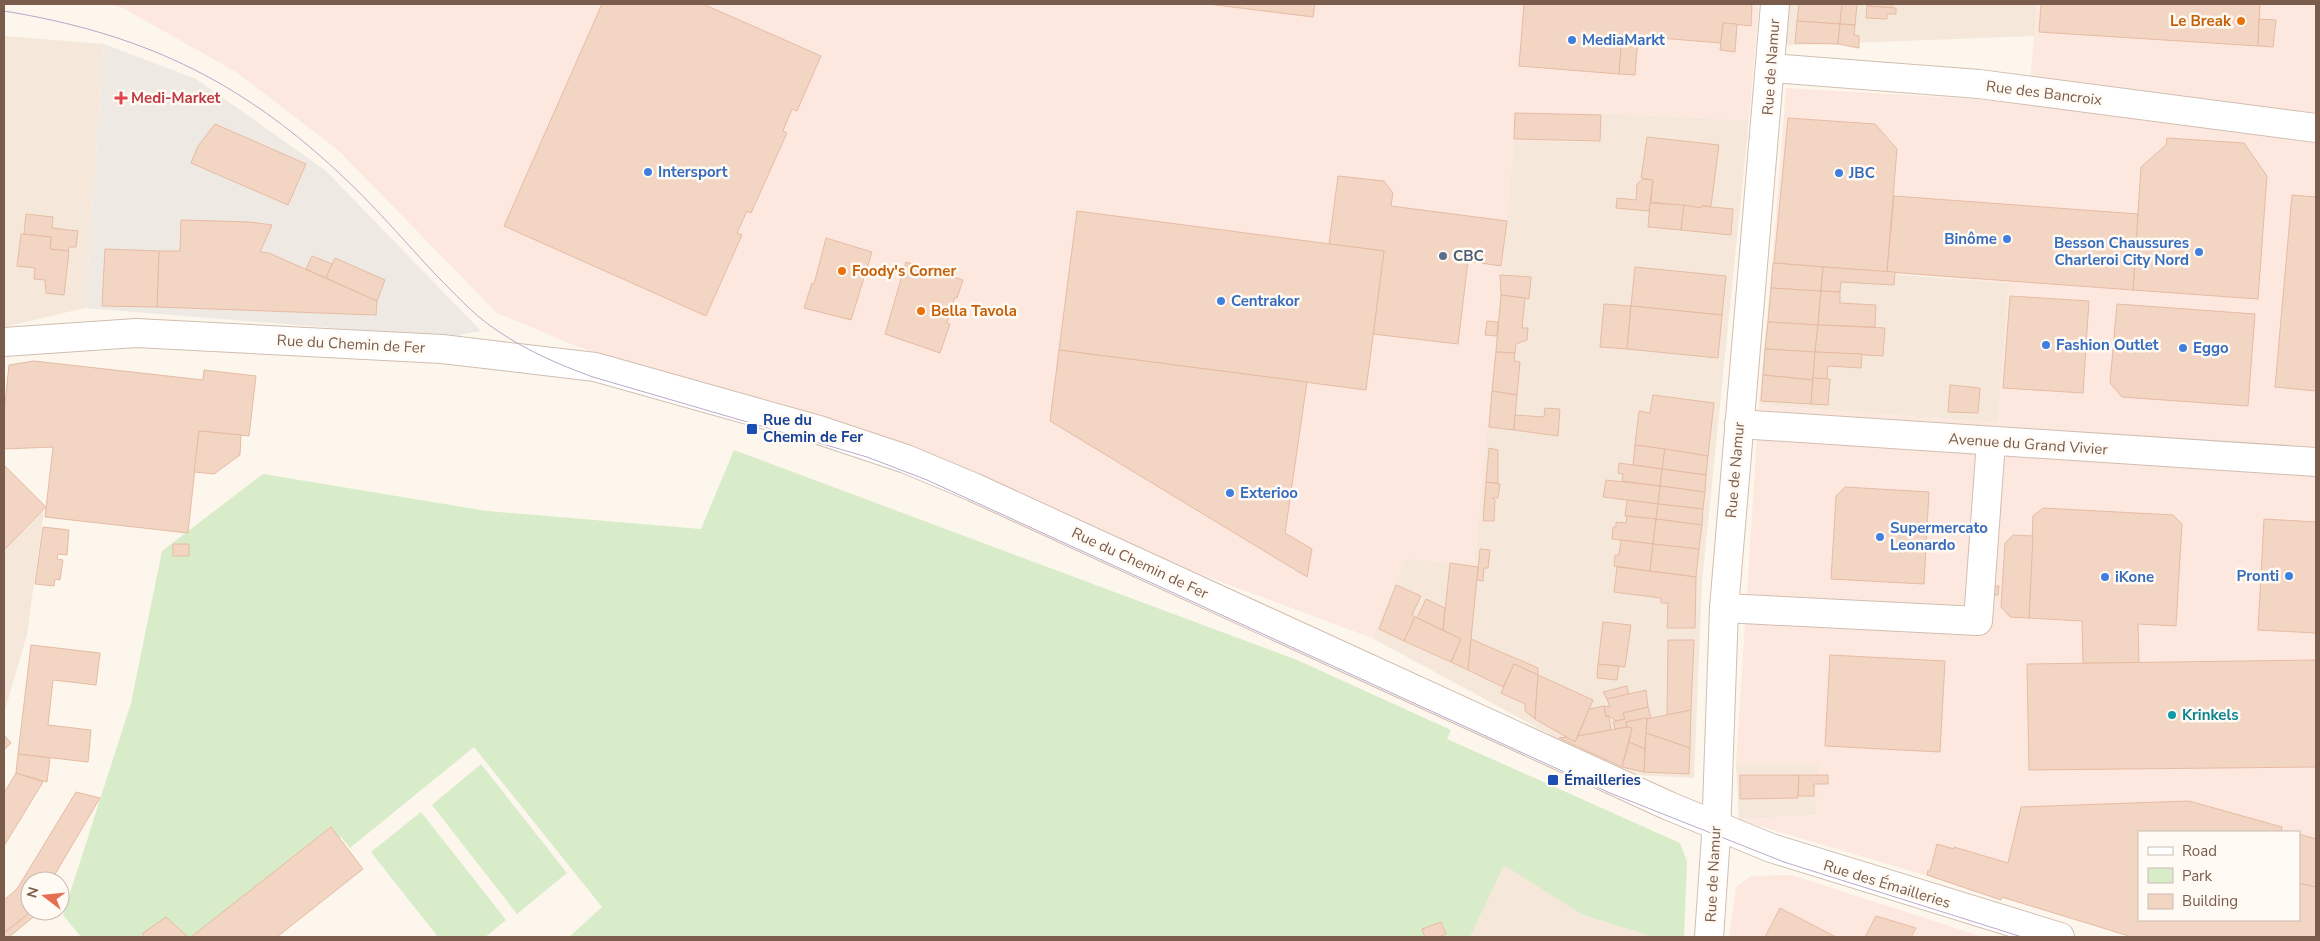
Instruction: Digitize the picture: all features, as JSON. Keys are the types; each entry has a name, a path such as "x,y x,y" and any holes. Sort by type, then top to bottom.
{"street":[{"name":"Rue de Namur","path":"1709,937 1716,825 1724,608 1776,4"},
{"name":"Rue des Bancroix","path":"1771,68 1979,84 2316,128"},
{"name":"Rue du Chemin de Fer","path":"4,342 136,333 442,349 595,367 819,430 906,459 948,476 1593,772 1716,825"},
{"name":"Avenue du Grand Vivier","path":"1739,424 2316,462"},
{"path":"1724,608 1978,621 1991,441"},
{"name":"Rue des Émailleries","path":"1716,825 1771,848 2060,937"}],"shaded area":[{"path":"107,4 1759,4 1749,120 1598,113 1598,142 1514,141 1474,566 1405,558 1372,638 1168,562 850,428 578,347 497,313 338,150 236,72 123,8"},
{"path":"1775,4 2037,4 2035,36 1772,46"},
{"path":"2037,4 2316,4 2316,937 2133,937 1739,820 1816,815 1819,764 1736,764 1759,405 1998,423 2009,283 1823,267 1772,265 1786,88 2028,102"},
{"path":"4,36 104,44 85,308 4,327"},
{"path":"104,44 196,79 325,170 481,331 447,337 85,308"},
{"path":"1598,113 1749,120 1702,582 1694,778 1635,775 1584,753 1372,638 1405,558 1474,565 1514,140 1597,142"},
{"path":"1772,265 2009,283 1998,423 1759,405"},
{"path":"44,510 27,635 4,713 4,550"},
{"path":"1736,764 1819,764 1816,815 1739,820"},
{"path":"1504,864 1583,915 1654,937 1470,937"},
{"path":"1792,875 1983,937 1729,937 1736,887 1751,876"}],"green space":[{"path":"734,450 1297,660 1451,730 1447,739 1680,843 1687,861 1684,937 1654,937 1583,915 1504,865 1470,937 569,937 602,907 474,747 350,848 341,837 212,937 81,937 68,921 70,921 70,893 131,703 162,551 263,474 487,511 701,529"},
{"path":"481,764 567,873 517,914 432,805"},
{"path":"421,812 506,920 485,937 438,937 371,852"}],"building":[{"name":"Intersport","path":"602,4 703,4 821,56 797,111 792,109 783,131 787,133 751,213 747,211 737,233 742,235 706,316 504,226"},
{"path":"1208,4 1315,4 1313,17"},
{"name":"MediaMarkt","path":"1524,4 1752,4 1751,26 1723,23 1721,43 1622,35 1619,74 1519,66"},
{"path":"1799,4 1842,4 1840,24 1797,21"},
{"path":"1842,4 1857,4 1855,25 1840,24"},
{"path":"1867,4 1892,4 1892,8 1867,6"},
{"path":"2041,4 2260,4 2258,46 2039,32"},
{"path":"1867,6 1896,8 1896,14 1887,14 1887,19 1866,18"},
{"path":"2259,19 2276,20 2273,47 2258,46"},
{"path":"1797,21 1840,24 1838,44 1795,43"},
{"path":"1723,23 1737,24 1735,52 1720,50"},
{"path":"1840,24 1855,25 1854,35 1859,36 1859,48 1838,44"},
{"path":"1622,35 1638,36 1635,75 1619,74"},
{"path":"1515,113 1601,115 1600,141 1514,139"},
{"name":"JBC","path":"1788,118 1875,124 1897,149 1887,272 1774,263"},
{"path":"215,124 306,164 288,205 191,163 198,146"},
{"path":"1647,137 1719,145 1711,206 1701,206 1701,208 1651,202 1653,180 1641,178"},
{"name":"Besson Chaussures Charleroi City Nord","path":"2167,138 2244,143 2267,176 2258,299 2133,290 2141,167 2166,145"},
{"name":"CBC","path":"1338,176 1384,181 1393,193 1391,206 1507,221 1501,266 1468,261 1458,344 1373,334 1384,251 1329,244"},
{"path":"1643,179 1653,180 1649,211 1616,208 1617,198 1636,200 1637,184"},
{"path":"2292,195 2316,197 2316,391 2275,387"},
{"path":"1894,196 2138,214 2133,290 1887,272"},
{"path":"1650,203 1684,205 1681,230 1648,227"},
{"path":"1684,205 1701,208 1701,206 1733,209 1731,235 1681,230"},
{"name":"Centrakor","path":"1077,211 1384,251 1366,390 1059,350"},
{"path":"26,214 53,217 52,228 78,231 76,247 69,247 68,251 50,249 51,237 24,234"},
{"path":"181,220 250,222 272,225 260,252 269,253 377,301 376,315 157,307 159,251 180,251"},
{"path":"21,234 51,237 50,249 69,251 64,295 46,293 45,280 34,279 35,268 17,266"},
{"name":"Foody's Corner","path":"826,238 872,252 851,320 804,308 812,283 814,284"},
{"path":"105,249 159,251 157,307 102,306"},
{"path":"312,256 332,264 326,278 306,269"},
{"path":"335,258 385,280 377,301 326,278"},
{"name":"Bella Tavola","path":"906,262 963,280 957,298 955,297 947,323 950,324 940,353 885,334"},
{"path":"1773,263 1823,267 1821,291 1771,288"},
{"path":"1635,267 1726,276 1722,315 1631,306"},
{"path":"1823,267 1895,272 1894,285 1841,282 1840,292 1821,291"},
{"path":"1500,275 1531,277 1529,299 1501,295"},
{"path":"1771,288 1821,291 1818,325 1768,322"},
{"path":"1821,291 1840,292 1840,303 1876,305 1875,327 1818,325"},
{"path":"1501,295 1525,298 1522,328 1528,328 1527,340 1516,344 1515,353 1496,352"},
{"name":"Fashion Outlet","path":"2010,296 2089,301 2083,393 2003,388"},
{"path":"1604,304 1631,306 1627,349 1600,347"},
{"name":"Eggo","path":"2117,304 2255,314 2248,406 2122,397 2110,383"},
{"path":"1631,306 1722,315 1718,358 1627,349"},
{"path":"1487,321 1498,322 1497,336 1485,335"},
{"path":"1768,322 1818,325 1815,352 1765,349"},
{"path":"1818,325 1885,328 1883,356 1815,352"},
{"path":"1765,349 1815,352 1813,380 1763,375"},
{"name":"Exterioo","path":"1059,350 1307,382 1285,533 1312,549 1307,577 1050,421"},
{"path":"1496,352 1515,353 1514,361 1520,362 1517,395 1492,391"},
{"path":"1815,352 1862,354 1861,368 1828,366 1827,379 1813,378"},
{"path":"34,361 203,380 204,370 256,376 249,436 199,431 188,533 45,517 53,447 4,449 4,413 9,365"},
{"path":"1763,375 1813,380 1811,404 1761,401"},
{"path":"1813,378 1830,379 1828,405 1811,404"},
{"path":"1950,385 1980,388 1978,413 1948,412"},
{"path":"1492,391 1517,395 1514,430 1489,427"},
{"path":"1653,395 1714,403 1708,456 1635,445 1639,411 1650,413"},
{"path":"1545,408 1560,409 1558,436 1514,430 1515,415 1544,417"},
{"path":"199,431 241,435 240,455 214,474 194,472"},
{"path":"1635,445 1665,449 1662,469 1633,465"},
{"path":"1489,448 1498,450 1498,483 1486,482"},
{"path":"1665,449 1708,456 1706,475 1662,469"},
{"path":"1619,463 1662,469 1660,486 1622,481 1623,474 1618,473"},
{"path":"4,465 46,507 4,550"},
{"path":"1662,469 1706,475 1705,492 1660,486"},
{"path":"1606,480 1660,486 1658,504 1603,497"},
{"path":"1486,482 1500,484 1498,498 1492,498 1495,500 1494,521 1483,521"},
{"path":"1660,486 1705,492 1703,509 1658,504"},
{"name":"Supermercato Leonardo","path":"1845,487 1929,492 1924,584 1831,579 1836,496"},
{"path":"1627,500 1658,504 1656,519 1625,516"},
{"path":"1658,504 1703,509 1702,525 1656,519"},
{"name":"iKone","path":"2043,508 2173,515 2182,524 2176,626 2138,624 2139,663 2083,663 2082,621 2029,618 2033,516"},
{"path":"1627,516 1656,519 1653,544 1612,539 1613,527 1616,527 1616,522 1626,523"},
{"path":"1656,519 1702,525 1699,549 1653,544"},
{"name":"Pronti","path":"2264,519 2316,522 2316,633 2258,630"},
{"path":"43,527 69,530 67,555 58,554 57,559 63,560 60,580 55,579 54,586 35,584"},
{"path":"2013,535 2033,536 2029,618 2010,617 2001,607 2005,543"},
{"path":"1621,540 1653,544 1650,571 1614,566 1615,555 1619,555"},
{"path":"173,544 189,544 189,556 173,556"},
{"path":"1653,544 1699,549 1696,577 1650,571"},
{"path":"1480,549 1490,550 1488,568 1484,568 1483,581 1477,580"},
{"path":"1450,563 1478,567 1468,670 1451,662 1461,639 1443,630"},
{"path":"1617,567 1696,577 1695,628 1667,628 1668,603 1661,603 1661,598 1614,592"},
{"path":"1396,585 1421,596 1412,615 1415,617 1404,641 1379,629"},
{"path":"1994,586 1999,586 1998,595 1993,595"},
{"path":"1426,599 1445,608 1443,630 1417,618"},
{"path":"1415,617 1461,639 1451,662 1404,641"},
{"path":"1603,622 1631,625 1625,667 1598,664"},
{"path":"1471,639 1538,668 1538,675 1514,664 1503,687 1468,670"},
{"path":"1668,640 1694,640 1691,710 1667,715"},
{"path":"31,645 100,653 96,685 53,680 48,725 91,730 88,762 18,754"},
{"path":"1830,655 1945,661 1940,752 1825,746"},
{"name":"Krinkels","path":"2316,660 2316,767 2029,770 2027,664"},
{"path":"1514,664 1538,675 1535,719 1525,711 1525,704 1501,693"},
{"path":"1598,664 1619,666 1617,680 1597,678"},
{"path":"1538,675 1593,700 1575,742 1535,719"},
{"path":"1627,686 1629,696 1607,699 1603,692"},
{"path":"1646,690 1648,707 1623,713 1625,719 1616,721 1609,716 1606,717 1604,706 1610,707 1607,699"},
{"path":"1604,706 1606,717 1609,716 1611,730 1578,736 1589,709"},
{"path":"1648,707 1651,718 1626,722 1627,727 1615,729 1613,722 1625,719 1623,713"},
{"path":"1691,710 1690,748 1646,733 1647,719"},
{"path":"1646,718 1645,749 1629,742 1632,728 1627,727 1626,722"},
{"path":"1627,727 1632,728 1622,767 1559,738 1566,737 1575,742 1578,736"},
{"path":"1646,733 1690,748 1689,774 1644,772"},
{"path":"4,735 11,743 4,750"},
{"path":"1629,742 1645,749 1644,772 1622,767"},
{"path":"18,754 50,758 47,782 16,773"},
{"path":"16,773 43,782 4,846 4,793"},
{"path":"1740,775 1799,775 1798,798 1740,799"},
{"path":"1799,775 1828,775 1828,784 1814,784 1814,796 1798,796"},
{"path":"76,792 100,798 57,871 28,871"},
{"path":"2189,801 2282,827 2281,831 2138,831 2138,921 2300,921 2300,883 2316,887 2316,937 2132,937 2002,897 2001,900 1927,875 1928,870 1930,871 1937,844 2008,863 2021,807"},
{"path":"331,827 363,869 277,937 191,937"},
{"path":"2300,834 2316,839 2316,887 2300,883"},
{"path":"20,884 20,920 4,933 4,900"},
{"path":"1780,908 1836,937 1765,937"},
{"path":"1876,916 1916,928 1911,937 1865,937"},
{"path":"166,917 188,937 145,937 142,934"},
{"path":"20,920 28,921 9,937 4,937 4,933"},
{"path":"1441,922 1446,934 1438,937 1425,937 1422,929"}],"tram line":[{"path":"4,11 53,20 99,32 142,47 184,64 262,110 300,139 351,184 477,316 516,342 553,361 593,377 867,457 927,480 1610,793 1784,862 2022,937"}],"place":[{"name":"Le Break","path":"2241,21"},
{"name":"MediaMarkt","path":"1572,40"},
{"name":"Medi-Market","path":"121,98"},
{"name":"Intersport","path":"648,172"},
{"name":"JBC","path":"1839,173"},
{"name":"Binôme","path":"2007,239"},
{"name":"Besson Chaussures Charleroi City Nord","path":"2199,252"},
{"name":"CBC","path":"1443,256"},
{"name":"Foody's Corner","path":"842,271"},
{"name":"Centrakor","path":"1221,301"},
{"name":"Bella Tavola","path":"921,311"},
{"name":"Fashion Outlet","path":"2046,345"},
{"name":"Eggo","path":"2183,348"},
{"name":"Rue du Chemin de Fer","path":"752,429"},
{"name":"Exterioo","path":"1230,493"},
{"name":"Supermercato Leonardo","path":"1880,537"},
{"name":"Pronti","path":"2289,576"},
{"name":"iKone","path":"2105,577"},
{"name":"Krinkels","path":"2172,715"},
{"name":"Émailleries","path":"1553,780"}]}
